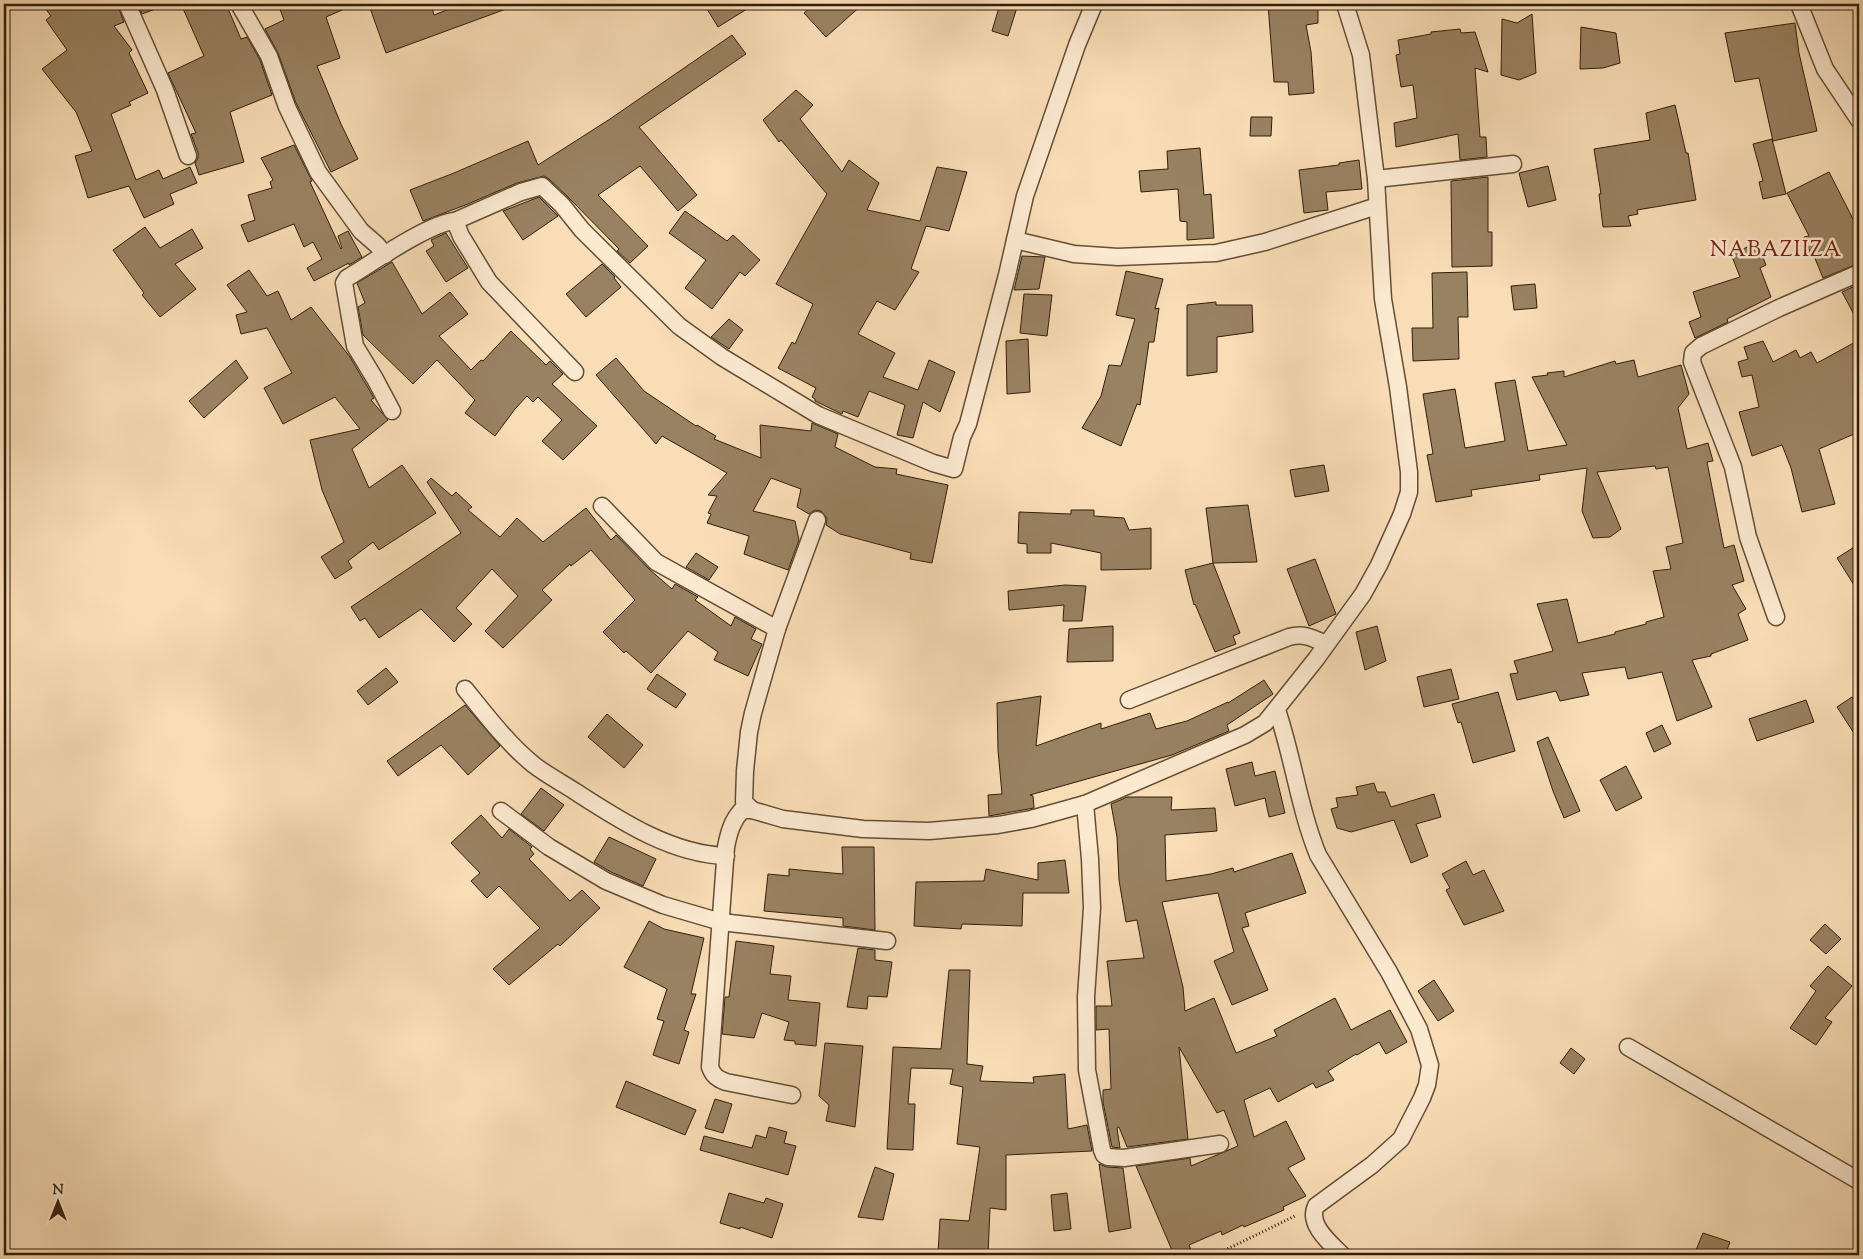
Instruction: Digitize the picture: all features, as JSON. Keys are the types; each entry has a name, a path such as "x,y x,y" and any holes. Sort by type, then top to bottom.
{"street":[{"path":"127,4 165,90 188,156"},
{"path":"240,4 269,56 287,108 318,172 361,231 378,245 385,256"},
{"path":"392,411 354,346 344,283 347,278 422,234 443,224 455,221 522,192 542,186 562,205 582,230 679,326 722,357 818,414 933,463 954,469 962,437 968,424 1026,196 1077,45 1094,4"},
{"path":"792,1094 726,1082 717,1079 710,1067 726,856 730,827 742,810 752,810 783,819 846,828 929,831 998,825 1031,819 1085,804 1245,735 1265,723 1277,710 1363,594 1375,572 1402,514 1409,492 1409,472 1398,387 1383,299 1376,179 1361,55 1345,4"},
{"path":"1798,4 1825,69 1859,120"},
{"path":"1376,179 1513,164"},
{"path":"1015,240 1074,254 1118,257 1216,253 1265,242 1377,206"},
{"path":"455,221 461,236 489,282 575,372"},
{"path":"1776,617 1748,537 1733,467 1692,362 1693,353 1701,346 1736,329 1859,273"},
{"path":"602,506 656,562 776,629"},
{"path":"752,810 744,802 749,732 776,629 817,520"},
{"path":"1129,700 1299,634 1326,644"},
{"path":"464,689 535,766 620,820 668,843 696,853 726,856"},
{"path":"1277,710 1286,734 1303,810 1318,855 1389,972 1419,1029 1430,1065 1427,1084 1422,1098 1400,1139 1372,1165 1316,1206 1312,1216 1314,1221 1342,1255"},
{"path":"1085,804 1092,908 1086,997 1087,1070 1102,1150 1104,1155 1108,1157 1124,1158 1220,1144"},
{"path":"501,811 549,846 606,881 663,905 721,922 887,941"},
{"path":"1628,1047 1859,1181"}],"path":[{"path":"1215,1255 1316,1206"}],"building":[{"path":"42,4 117,4 124,22 114,26 132,50 129,53 148,93 129,102 131,105 111,114 136,180 159,170 163,179 190,167 197,183 170,194 174,204 144,218 129,186 88,198 75,156 92,151 76,112 42,69 67,50 46,20 51,16"},
{"path":"138,4 166,4 166,5 142,14"},
{"path":"181,4 226,4 241,39 247,37 260,60 272,95 230,112 244,162 199,175 195,163 198,153 191,134 196,133 168,73 204,56"},
{"path":"278,4 356,4 326,17 340,58 317,66 358,159 331,172 296,103 278,53 265,29 284,20"},
{"path":"382,4 431,4 434,15 462,4 517,5 386,53 370,8"},
{"path":"704,4 755,4 718,27"},
{"path":"814,4 863,4 826,37 804,13"},
{"path":"1000,4 1018,4 1008,36 992,31"},
{"path":"1268,4 1318,4 1318,23 1306,25 1311,52 1314,93 1289,95 1288,82 1274,82"},
{"path":"1532,14 1536,73 1519,80 1501,75 1502,19 1517,23"},
{"path":"1795,23 1799,53 1817,131 1773,141 1759,78 1735,82 1725,33"},
{"path":"1581,27 1616,33 1620,63 1603,68 1580,69"},
{"path":"1460,29 1461,33 1475,32 1488,72 1475,68 1480,137 1486,137 1487,157 1460,160 1458,134 1396,147 1394,123 1417,118 1413,85 1401,87 1396,55 1400,54 1398,40 1431,34 1431,32"},
{"path":"732,35 746,54 639,127 697,195 678,211 640,166 598,195 648,246 630,263 617,251 619,249 569,198 544,176 517,183 423,221 410,190 528,141 538,165 610,119"},
{"path":"796,90 813,105 800,119 842,172 849,160 879,183 867,210 920,221 937,167 967,172 949,231 926,226 911,269 919,272 895,310 877,301 858,334 895,353 883,377 918,390 929,360 955,372 940,412 923,402 913,438 897,435 905,405 869,391 858,417 843,411 842,414 815,401 812,397 816,388 778,368 792,342 795,344 813,304 776,284 827,194 781,140 779,142 763,120"},
{"path":"1675,105 1686,153 1688,153 1696,200 1637,210 1638,214 1628,216 1631,226 1603,227 1599,194 1601,194 1594,149 1650,140 1646,113"},
{"path":"1251,117 1272,117 1271,136 1250,136"},
{"path":"1772,139 1786,194 1763,199 1759,182 1763,181 1753,144"},
{"path":"294,145 312,181 310,182 341,249 338,236 348,231 362,257 314,281 307,268 322,259 313,242 304,247 294,224 248,242 241,225 255,220 248,195 272,188 270,182 273,180 261,158"},
{"path":"1200,148 1204,195 1211,194 1214,238 1187,240 1187,222 1180,221 1178,189 1141,192 1139,171 1168,169 1167,151"},
{"path":"1359,160 1362,189 1326,192 1328,210 1304,213 1299,170 1339,165 1339,163"},
{"path":"1548,166 1556,200 1528,207 1519,173"},
{"path":"1829,172 1853,219 1859,217 1859,263 1823,278 1804,237 1809,236 1787,193"},
{"path":"1488,177 1488,232 1492,232 1492,266 1452,267 1451,181"},
{"path":"539,197 558,216 523,240 503,211"},
{"path":"685,211 727,241 733,235 760,260 745,276 740,272 712,309 685,288 706,260 669,233"},
{"path":"145,227 160,248 192,229 203,248 175,264 196,289 160,317 142,295 144,293 113,250"},
{"path":"446,233 468,268 446,282 426,251 434,246 431,240"},
{"path":"1757,243 1766,265 1760,268 1771,297 1727,319 1728,322 1695,338 1689,322 1701,317 1693,292 1740,277 1731,254"},
{"path":"1022,256 1045,257 1039,289 1014,290"},
{"path":"392,262 422,314 450,292 468,314 439,336 471,370 481,360 483,361 511,331 546,365 550,361 563,374 552,384 597,426 563,460 542,441 562,420 538,397 533,402 527,396 495,436 465,413 475,400 437,360 413,384 363,335 358,307 365,303 357,283"},
{"path":"602,264 615,277 621,287 586,317 566,294"},
{"path":"249,270 267,296 278,291 291,320 311,307 350,357 374,398 371,400 388,420 352,449 369,488 402,465 436,513 379,550 373,542 348,561 352,568 335,579 321,557 344,542 322,490 310,440 360,429 335,397 283,424 264,388 292,373 267,328 241,334 236,315 247,312 227,285"},
{"path":"1126,271 1163,279 1155,309 1159,308 1154,342 1149,342 1140,405 1137,404 1121,446 1082,428 1101,396 1109,365 1121,366 1135,319 1116,315"},
{"path":"1467,272 1468,317 1458,317 1459,359 1413,361 1412,328 1433,328 1432,273"},
{"path":"1535,284 1537,308 1514,310 1511,286"},
{"path":"1859,284 1859,324 1842,292"},
{"path":"1024,294 1052,295 1047,336 1020,333"},
{"path":"1216,302 1216,305 1252,305 1253,332 1217,337 1217,372 1187,376 1187,305"},
{"path":"729,319 743,330 729,349 711,337"},
{"path":"1028,339 1030,392 1007,394 1006,341"},
{"path":"1859,340 1859,432 1819,449 1835,504 1802,512 1791,468 1782,445 1752,456 1739,412 1759,407 1752,375 1742,377 1738,362 1748,359 1744,347 1763,341 1773,362 1796,350 1800,358 1811,352 1817,363"},
{"path":"616,358 644,391 696,426 716,436 714,439 761,458 760,425 811,431 812,423 838,434 835,447 875,467 897,469 896,474 948,485 932,563 910,559 911,553 840,534 826,525 827,518 821,511 815,510 809,514 797,507 801,489 771,478 753,511 795,521 799,540 788,570 744,554 749,536 707,523 711,514 708,513 717,496 708,495 727,473 662,436 656,444 596,375"},
{"path":"236,360 248,378 204,418 189,401"},
{"path":"1634,360 1638,377 1681,365 1689,394 1678,408 1687,449 1708,443 1713,461 1707,462 1724,548 1734,545 1744,581 1732,585 1746,609 1738,614 1748,640 1711,654 1711,656 1692,660 1712,707 1677,721 1662,672 1628,679 1625,667 1582,673 1589,695 1560,701 1556,691 1517,700 1510,674 1518,673 1514,661 1553,651 1537,604 1567,599 1578,643 1615,634 1615,632 1664,617 1653,571 1671,569 1666,547 1683,543 1668,467 1656,469 1655,466 1597,472 1621,529 1610,537 1593,538 1582,511 1587,468 1539,475 1540,480 1471,490 1472,496 1436,502 1427,455 1433,454 1423,394 1455,389 1465,448 1505,441 1495,383 1515,380 1528,451 1567,445 1532,377 1564,371 1564,377 1615,361 1616,364"},
{"path":"1324,465 1329,491 1295,497 1290,470"},
{"path":"431,478 452,496 456,492 472,507 468,510 500,537 517,518 543,542 586,508 611,540 616,535 649,569 672,589 675,584 698,597 695,600 731,626 735,617 756,629 751,639 762,644 748,676 714,660 718,652 688,631 651,673 626,651 624,653 603,632 635,600 591,550 571,566 570,564 542,590 552,600 503,648 485,631 518,596 492,569 456,608 472,624 454,642 421,609 379,638 365,618 360,621 351,607 461,533 427,482"},
{"path":"1248,505 1257,562 1213,563 1206,508"},
{"path":"1071,510 1094,510 1094,516 1124,518 1129,530 1151,528 1151,569 1101,570 1101,553 1051,543 1051,553 1027,553 1027,544 1018,543 1019,512 1071,514"},
{"path":"1859,544 1859,593 1837,558"},
{"path":"696,553 718,567 709,580 686,567"},
{"path":"1315,559 1336,614 1309,626 1287,569"},
{"path":"1213,563 1240,633 1233,636 1236,644 1215,652 1194,605 1185,570"},
{"path":"1065,585 1086,586 1082,621 1063,621 1064,605 1009,610 1008,591"},
{"path":"1113,626 1113,661 1067,662 1069,629"},
{"path":"1377,626 1386,661 1365,670 1356,632"},
{"path":"386,668 398,682 368,705 357,691"},
{"path":"1451,669 1459,699 1424,707 1417,677"},
{"path":"657,674 686,694 676,708 647,689"},
{"path":"1264,680 1273,694 1227,725 1229,731 1172,755 1030,795 1033,796 1034,808 989,816 988,795 1002,794 998,750 997,703 1041,696 1036,746 1101,723 1101,729 1150,713 1156,729 1187,721 1228,703"},
{"path":"1498,692 1515,751 1473,763 1461,722 1458,723 1452,704"},
{"path":"1852,697 1859,708 1859,741 1837,707"},
{"path":"1806,700 1814,722 1757,741 1749,719"},
{"path":"465,705 500,746 468,775 441,745 398,776 387,761"},
{"path":"607,714 643,745 624,768 588,737"},
{"path":"1662,725 1671,744 1654,752 1646,733"},
{"path":"1548,737 1580,811 1564,818 1537,742"},
{"path":"1252,762 1255,776 1275,771 1285,813 1269,817 1265,798 1235,806 1226,769"},
{"path":"1626,766 1642,798 1616,811 1600,780"},
{"path":"1374,783 1377,792 1385,792 1391,807 1434,794 1441,817 1416,824 1428,856 1411,863 1394,820 1351,832 1337,828 1331,809 1338,807 1336,798 1358,795 1356,787"},
{"path":"541,788 564,805 544,831 521,814"},
{"path":"1127,797 1172,797 1171,810 1215,808 1217,831 1165,835 1166,881 1211,874 1233,868 1234,872 1292,853 1306,893 1245,913 1249,926 1242,928 1268,990 1232,1005 1214,961 1234,952 1218,893 1162,902 1183,987 1185,1011 1214,998 1236,1053 1277,1036 1274,1030 1335,998 1351,1030 1390,1010 1407,1042 1386,1054 1379,1042 1328,1071 1334,1080 1316,1088 1313,1083 1278,1102 1270,1088 1244,1100 1254,1137 1286,1121 1305,1159 1288,1168 1306,1196 1283,1207 1284,1210 1244,1227 1243,1225 1222,1235 1221,1231 1189,1245 1193,1255 1174,1255 1136,1166 1190,1158 1191,1166 1238,1146 1224,1110 1217,1113 1179,1047 1188,1139 1127,1147 1119,1127 1117,1128 1120,1148 1112,1147 1103,1102 1103,1090 1111,1089 1109,1029 1096,1030 1096,1006 1112,1006 1107,961 1144,958 1137,920 1126,922 1119,880 1117,837 1111,804"},
{"path":"481,815 502,838 509,829 532,847 530,849 534,854 529,859 570,901 582,890 600,908 560,946 558,944 509,985 493,969 540,928 499,886 487,898 471,881 480,873 451,843"},
{"path":"609,837 656,859 643,886 611,872 594,862"},
{"path":"842,847 874,847 875,930 843,926 843,918 764,911 768,874 789,876 789,869 843,874"},
{"path":"1065,860 1069,893 1023,893 1022,926 962,924 961,929 914,926 916,882 984,881 986,869 1038,880 1038,863"},
{"path":"1466,861 1473,875 1484,870 1504,911 1464,925 1446,890 1450,888 1442,874"},
{"path":"649,921 664,929 704,938 691,994 696,994 684,1030 689,1032 679,1064 653,1055 664,1021 657,1019 667,989 624,967"},
{"path":"1825,924 1841,939 1826,954 1810,940"},
{"path":"736,941 774,946 770,974 791,976 788,1000 820,1003 816,1046 795,1044 795,1041 784,1040 789,1022 762,1013 754,1038 722,1034 725,997 729,997"},
{"path":"858,948 875,950 875,960 892,962 887,997 868,996 867,1009 847,1007"},
{"path":"1828,966 1852,986 1825,1018 1832,1022 1816,1045 1790,1028 1816,991 1810,986"},
{"path":"949,970 970,970 967,1064 983,1066 980,1081 1034,1083 1033,1077 1065,1074 1068,1129 1087,1125 1092,1151 1006,1155 1006,1210 990,1208 988,1255 938,1253 940,1219 969,1221 980,1147 957,1144 963,1087 950,1084 953,1069 911,1068 908,1104 915,1104 913,1150 887,1149 893,1047 941,1049"},
{"path":"1434,980 1454,1011 1438,1021 1418,991"},
{"path":"825,1043 863,1046 855,1127 826,1121 829,1105 819,1096"},
{"path":"1571,1048 1585,1059 1574,1074 1560,1063"},
{"path":"626,1081 696,1110 685,1135 616,1107"},
{"path":"715,1099 732,1104 723,1133 705,1128"},
{"path":"769,1127 787,1132 784,1143 796,1146 788,1175 700,1150 704,1136 752,1148 756,1135 766,1138"},
{"path":"1099,1164 1107,1167 1123,1168 1131,1228 1109,1232"},
{"path":"875,1167 894,1174 883,1220 858,1217"},
{"path":"729,1193 764,1203 766,1198 783,1204 772,1238 740,1227 740,1229 720,1223"},
{"path":"1067,1193 1071,1229 1054,1231 1051,1195"},
{"path":"1703,1233 1730,1242 1725,1255 1694,1255"}],"district":[{"name":"NABAZIIZA","path":"1776,248"}]}
